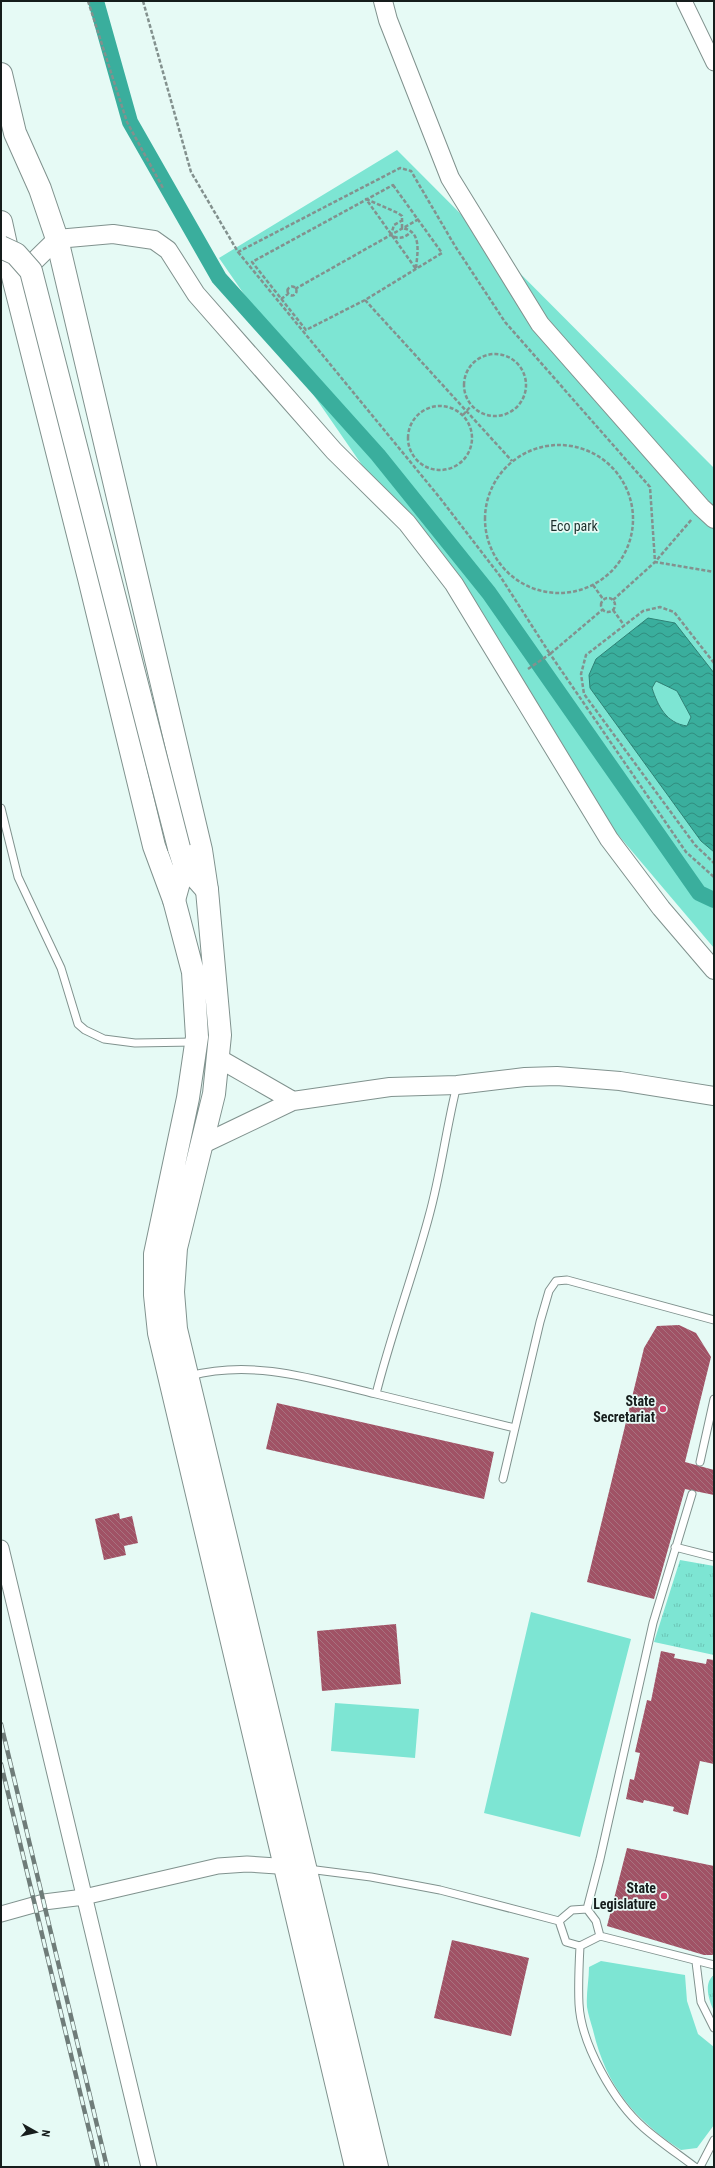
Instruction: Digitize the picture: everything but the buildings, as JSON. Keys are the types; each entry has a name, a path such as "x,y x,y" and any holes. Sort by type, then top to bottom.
{"main road":[{"path":"1,74 15,133 40,189 57,239 201,850 207,890 220,1035 214,1094 176,1248 173,1292 176,1329 377,2167"},
{"path":"1,222 7,278 89,578 154,846 174,900 193,972 196,1042 188,1098 155,1254 155,1295 159,1333 356,2167"},
{"path":"1,247 16,254 31,271 181,856 207,890"},
{"path":"174,900 181,856"}],"street":[{"path":"383,1 388,20 450,178 540,324 708,513"},
{"path":"684,1 714,63"},
{"path":"7,278 57,239 113,234 154,240 168,250 196,294 229,333 334,451 407,523 433,554 454,584 609,839 661,908 714,970"},
{"path":"218,1058 293,1101"},
{"path":"201,1145 293,1101 390,1087 457,1085 525,1077 557,1076 620,1081 714,1096"},
{"path":"1,1548 149,2167"},
{"path":"1,1914 44,1902 84,1898 218,1866 247,1864 306,1868"}],"lane":[{"path":"1,808 18,877 61,968 78,1024 85,1030 104,1039 136,1042 196,1042"},
{"path":"376,1394 394,1326 430,1212 445,1132 457,1085"},
{"path":"503,1478 540,1322 549,1291 556,1281 567,1280 714,1320"},
{"path":"188,1376 213,1370 239,1368 262,1370 376,1394 515,1428"},
{"path":"700,1462 714,1399"},
{"path":"600,1936 596,1921 587,1908 600,1859 653,1623 692,1494"},
{"path":"676,1548 714,1557"},
{"path":"306,1868 371,1877 440,1890 559,1921"},
{"path":"559,1921 572,1910 587,1908"},
{"path":"559,1921 566,1942 580,1946 600,1936 696,1962 714,1965"},
{"path":"580,1946 579,2004 582,2025 592,2051 606,2080 643,2127 695,2167"},
{"path":"696,1962 701,2002 714,2028"},
{"path":"700,2167 714,2140"}],"path":[{"path":"88,1 127,122 163,188"},
{"path":"143,1 190,172 238,252 440,498 500,576 550,654 686,852 714,877"},
{"path":"238,252 400,168 412,171 455,246 505,322 650,487 655,562"},
{"path":"392,185 419,219 442,253 364,300 306,330 252,262 392,185"},
{"path":"366,199 398,213 404,220"},
{"path":"366,199 416,269"},
{"path":"288,294 293,296 295,290 419,219"},
{"path":"391,235 394,226 401,220 404,220"},
{"path":"402,228 404,220"},
{"path":"402,228 411,232 416,237 418,245 416,269"},
{"path":"391,235 395,238 405,238 411,232"},
{"path":"281,299 288,294 289,288 295,290"},
{"path":"364,300 512,461"},
{"path":"493,353 504,354 521,365 526,375 527,386 525,396 519,406 511,412 501,416 490,416 471,406 466,397 464,382 469,368 475,360 484,355 493,353"},
{"path":"462,415 471,406"},
{"path":"432,407 448,407 462,415 472,432 469,452 463,460 455,466 435,470 418,461 411,452 408,441 409,430 414,420 422,412 432,407"},
{"path":"558,444 582,448 604,459 621,478 631,500 633,525 627,549 613,570 593,585 570,592 546,592 531,587 524,584 504,569 491,549 485,526 487,502 496,479 512,461 533,449 558,444"},
{"path":"613,600 708,513"},
{"path":"655,562 714,572"},
{"path":"593,585 603,600"},
{"path":"603,600 607,598 613,600"},
{"path":"602,610 601,602 603,600"},
{"path":"613,600 615,606 613,610"},
{"path":"714,663 674,612 660,607 643,611 586,655 581,674 584,694 695,845 714,863"},
{"path":"528,669 550,654 602,610"},
{"path":"602,610 608,612 613,610"},
{"path":"613,610 624,625"}],"green space":[{"name":"Eco park","path":"397,150 714,468 714,948 614,830 219,258"},
{"path":"680,1560 714,1566 714,1655 654,1642"},
{"path":"531,1612 631,1639 580,1837 484,1813"},
{"path":"335,1703 419,1709 415,1758 331,1751"},
{"path":"601,1961 685,1975 687,2001 698,2034 714,2047 714,2125 697,2148 681,2150 664,2138 636,2113 614,2084 599,2050 587,2007 589,1967"},
{"path":"714,1975 714,2011 710,2002 708,1987 711,1978"}],"water":[{"path":"648,618 675,623 714,673 714,852 701,841 590,688 589,675 596,659","holes":["656,681 677,691 691,717 687,726 674,721 664,713 652,688"]}],"waterway":[{"path":"96,1 130,122 219,278 378,455 489,593 699,893 714,900"}],"railway":[{"path":"1,1724 107,2167"},
{"path":"1,1764 98,2167"}],"place":[{"name":"State Secretariat","path":"663,1409"},
{"name":"State Legislature","path":"664,1896"}]}
